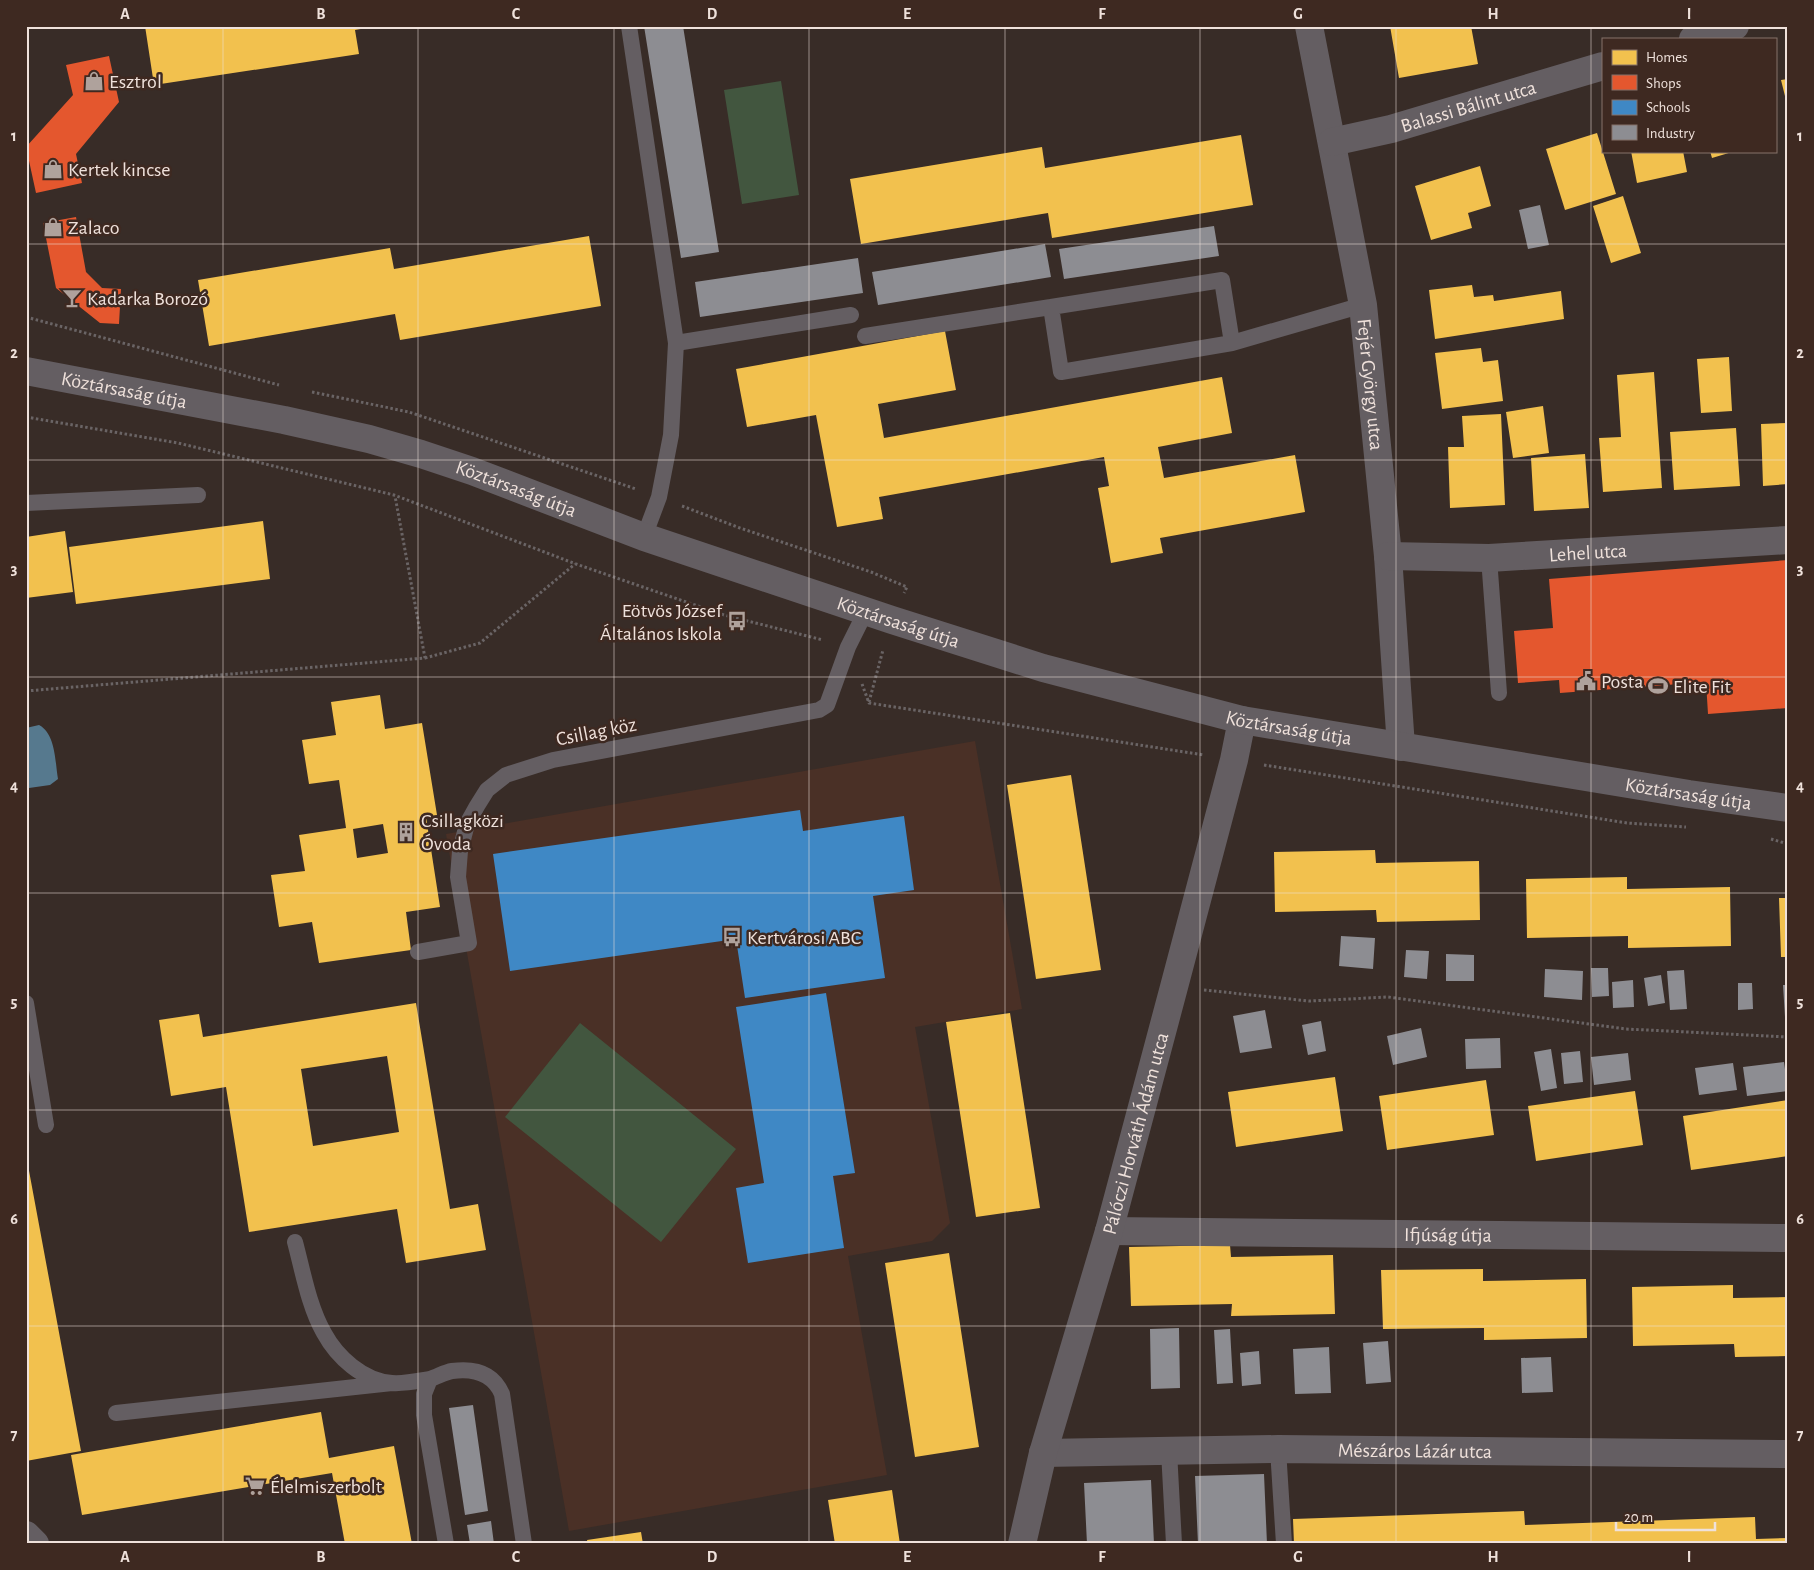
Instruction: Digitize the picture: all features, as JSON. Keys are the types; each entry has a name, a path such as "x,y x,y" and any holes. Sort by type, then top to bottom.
{"street":[{"name":"Fejér György utca","path":"1309,26 1363,305 1388,556 1401,747"},
{"path":"1696,38 1735,26"},
{"name":"Balassi Bálint utca","path":"1332,142 1391,129 1602,66"},
{"name":"Köztársaság útja","path":"26,370 284,420 369,439 472,471 644,536 1043,668 1242,720 1679,793 1788,808"},
{"name":"Lehel utca","path":"1388,556 1488,558 1788,540"},
{"name":"Pálóczi Horváth Ádám utca","path":"1022,1544 1043,1453 1109,1231 1234,760 1242,720"},
{"name":"Ifjúság útja","path":"1109,1231 1788,1238"},
{"name":"Mészáros Lázár utca","path":"1043,1453 1278,1449 1788,1454"},
{"path":"26,1535 35,1544"}],"lane":[{"path":"630,26 676,344 671,435 659,496 644,536"},
{"path":"866,336 1222,280 1232,342"},
{"path":"1051,307 1061,372 1232,342 1363,305"},
{"path":"676,344 851,315"},
{"path":"26,503 198,495"},
{"path":"1488,558 1499,693"},
{"name":"Csillag köz","path":"418,952 469,943 458,877 460,851 467,824 476,806 488,790 506,775 553,760 818,710 827,705 848,647 866,611"},
{"path":"26,1003 46,1125"},
{"path":"295,1242 313,1306 324,1334 343,1358 357,1371 392,1383"},
{"path":"116,1413 430,1380 451,1370 474,1371 488,1376 497,1384 502,1394 524,1544"},
{"path":"430,1380 424,1394 424,1416 446,1544"},
{"path":"1278,1449 1284,1544"},
{"path":"1168,1451 1174,1544"}],"path":[{"path":"26,417 178,443 394,495 576,564 724,615 848,647 869,703 1627,823 1689,827"},
{"path":"394,495 425,658"},
{"path":"26,691 425,658 480,643 576,564"},
{"path":"1770,838 1788,844"},
{"path":"1174,987 1309,1001 1388,998 1626,1029 1788,1038"}],"shaded area":[{"path":"975,741 1022,1009 915,1027 950,1223 932,1241 848,1256 887,1475 569,1531 446,834"}],"green space":[{"path":"781,81 799,195 742,204 724,90"},
{"path":"580,1023 736,1149 661,1242 505,1117"}],"water":[{"path":"39,725 45,729 52,742 58,779 50,785 29,788 26,775 26,728"}],"building: Homes":[{"path":"145,26 372,27 355,30 359,54 154,85"},
{"path":"1390,26 1471,26 1478,64 1399,78"},
{"path":"1788,79 1788,104 1787,104 1781,80"},
{"path":"1597,133 1616,194 1565,210 1546,149"},
{"path":"1241,135 1253,205 1052,238 1048,213 861,244 850,179 1042,147 1045,168"},
{"path":"1631,152 1683,152 1687,172 1637,183"},
{"path":"1710,152 1732,152 1712,158"},
{"path":"1480,166 1491,206 1468,213 1472,228 1431,240 1415,186"},
{"path":"1623,196 1641,253 1611,263 1593,206"},
{"path":"589,236 601,306 400,340 395,314 209,346 198,280 390,248 394,269"},
{"path":"1472,285 1474,297 1493,295 1494,301 1561,291 1564,319 1435,339 1429,290"},
{"path":"945,331 956,390 878,404 884,438 1222,377 1232,433 1158,447 1164,478 1295,455 1305,512 1160,538 1163,553 1111,563 1098,488 1109,486 1104,457 879,497 883,519 837,527 816,415 747,427 736,369"},
{"path":"1481,348 1483,362 1498,360 1503,401 1442,409 1435,353"},
{"path":"1729,357 1732,411 1701,413 1697,359"},
{"path":"1654,372 1662,488 1603,492 1599,438 1621,437 1617,375"},
{"path":"1543,406 1549,453 1513,458 1506,412"},
{"path":"1501,414 1505,505 1450,508 1448,447 1464,447 1462,416"},
{"path":"1788,423 1788,484 1763,486 1761,424"},
{"path":"1736,428 1740,486 1674,490 1670,432"},
{"path":"1585,454 1589,508 1534,511 1531,458"},
{"path":"263,521 270,579 76,604 69,547"},
{"path":"65,531 73,592 26,598 26,537"},
{"name":"Csillagközi Óvoda","path":"380,695 385,729 422,723 437,815 426,817 440,907 406,912 411,950 319,963 312,922 279,927 271,875 305,871 299,835 346,828 339,780 309,784 302,740 336,735 331,702","holes":["383,824 388,853 357,858 353,829"]},
{"path":"1071,775 1101,970 1036,979 1007,785"},
{"path":"1375,850 1376,863 1479,861 1480,920 1377,922 1376,910 1275,912 1274,852"},
{"path":"1627,877 1627,889 1730,887 1731,946 1628,948 1628,936 1527,938 1526,879"},
{"path":"1779,898 1788,898 1788,957 1781,957"},
{"path":"416,1003 450,1209 478,1204 486,1250 406,1263 397,1209 249,1232 226,1087 171,1096 159,1020 199,1014 203,1037","holes":["387,1056 399,1132 313,1146 301,1069"]},
{"path":"1010,1013 1040,1208 976,1217 946,1022"},
{"path":"1335,1077 1343,1131 1236,1147 1228,1092"},
{"path":"1486,1080 1494,1135 1387,1150 1379,1096"},
{"path":"1635,1091 1643,1145 1536,1161 1528,1106"},
{"path":"1788,1100 1788,1156 1691,1170 1683,1116"},
{"path":"26,1161 81,1451 26,1461"},
{"path":"1230,1245 1231,1257 1333,1255 1335,1314 1231,1316 1232,1304 1131,1306 1129,1247"},
{"path":"949,1253 979,1447 915,1457 885,1263"},
{"path":"1483,1269 1483,1281 1586,1279 1587,1338 1484,1340 1484,1328 1383,1329 1381,1270"},
{"path":"1733,1285 1733,1298 1788,1297 1788,1356 1735,1357 1734,1344 1633,1346 1632,1287"},
{"path":"321,1412 329,1458 394,1446 412,1544 345,1544 332,1473 82,1515 71,1455"},
{"path":"892,1490 900,1544 835,1544 828,1500"},
{"path":"1524,1511 1525,1525 1755,1517 1756,1539 1788,1538 1788,1544 1294,1544 1293,1519"},
{"path":"641,1532 643,1544 588,1544 587,1540"}],"building: Shops":[{"path":"109,56 119,102 76,154 82,183 36,193 26,147 73,95 66,65"},
{"path":"76,217 86,272 102,288 121,289 119,324 100,323 56,288 43,223"},
{"path":"1788,560 1788,708 1708,714 1706,682 1560,693 1559,680 1518,683 1514,631 1553,628 1549,579"}],"building: Schools":[{"path":"800,810 803,831 904,816 914,890 873,896 885,978 745,998 736,939 510,971 493,854"},
{"path":"826,993 855,1173 833,1176 844,1248 748,1263 736,1188 764,1183 736,1007"}],"building: Industry":[{"path":"644,26 683,26 719,252 681,258"},
{"path":"1540,205 1549,245 1528,249 1519,210"},
{"path":"1214,226 1219,256 1064,279 1059,249"},
{"path":"1045,244 1051,277 878,305 872,272"},
{"path":"858,258 863,293 700,317 695,282"},
{"path":"1341,936 1375,938 1373,969 1339,966"},
{"path":"1406,950 1429,951 1427,979 1404,977"},
{"path":"1446,954 1474,955 1474,981 1446,981"},
{"path":"1591,968 1608,968 1609,996 1592,997"},
{"path":"1545,969 1583,971 1582,1000 1544,997"},
{"path":"1684,970 1687,1009 1670,1010 1667,971"},
{"path":"1661,975 1665,1003 1648,1006 1644,978"},
{"path":"1633,980 1634,1007 1613,1008 1612,982"},
{"path":"1738,983 1752,983 1753,1009 1738,1010"},
{"path":"1783,985 1788,985 1788,1016 1785,1017"},
{"path":"1265,1010 1272,1048 1240,1053 1233,1016"},
{"path":"1321,1021 1326,1051 1308,1055 1302,1025"},
{"path":"1421,1028 1427,1057 1393,1065 1387,1036"},
{"path":"1500,1038 1501,1068 1466,1069 1465,1039"},
{"path":"1551,1049 1557,1088 1541,1091 1534,1052"},
{"path":"1580,1051 1583,1082 1564,1084 1561,1053"},
{"path":"1628,1053 1631,1080 1594,1085 1591,1057"},
{"path":"1784,1062 1788,1091 1747,1096 1743,1067"},
{"path":"1733,1063 1737,1090 1699,1095 1695,1068"},
{"path":"1179,1328 1180,1388 1151,1389 1150,1329"},
{"path":"1230,1329 1233,1383 1217,1384 1214,1330"},
{"path":"1388,1341 1391,1382 1366,1384 1363,1343"},
{"path":"1329,1347 1331,1393 1295,1394 1293,1349"},
{"path":"1259,1351 1261,1384 1242,1386 1240,1353"},
{"path":"1551,1357 1553,1392 1522,1393 1521,1358"},
{"path":"473,1405 488,1511 465,1515 449,1408"},
{"path":"1264,1474 1267,1544 1198,1544 1195,1476"},
{"path":"1151,1480 1154,1544 1087,1544 1084,1483"},
{"path":"491,1521 494,1544 470,1544 467,1525"}],"place":[{"name":"Esztrol","path":"94,81"},
{"name":"Kertek kincse","path":"53,169"},
{"name":"Zalaco","path":"53,227"},
{"name":"Kadarka Borozó","path":"72,298"},
{"name":"Eötvös József Általános Iskola","path":"737,621"},
{"name":"Posta","path":"1586,681"},
{"name":"Elite Fit","path":"1658,686"},
{"name":"Csillagközi Óvoda","path":"406,832"},
{"name":"Kertvárosi ABC","path":"732,937"},
{"name":"Élelmiszerbolt","path":"255,1486"}]}
